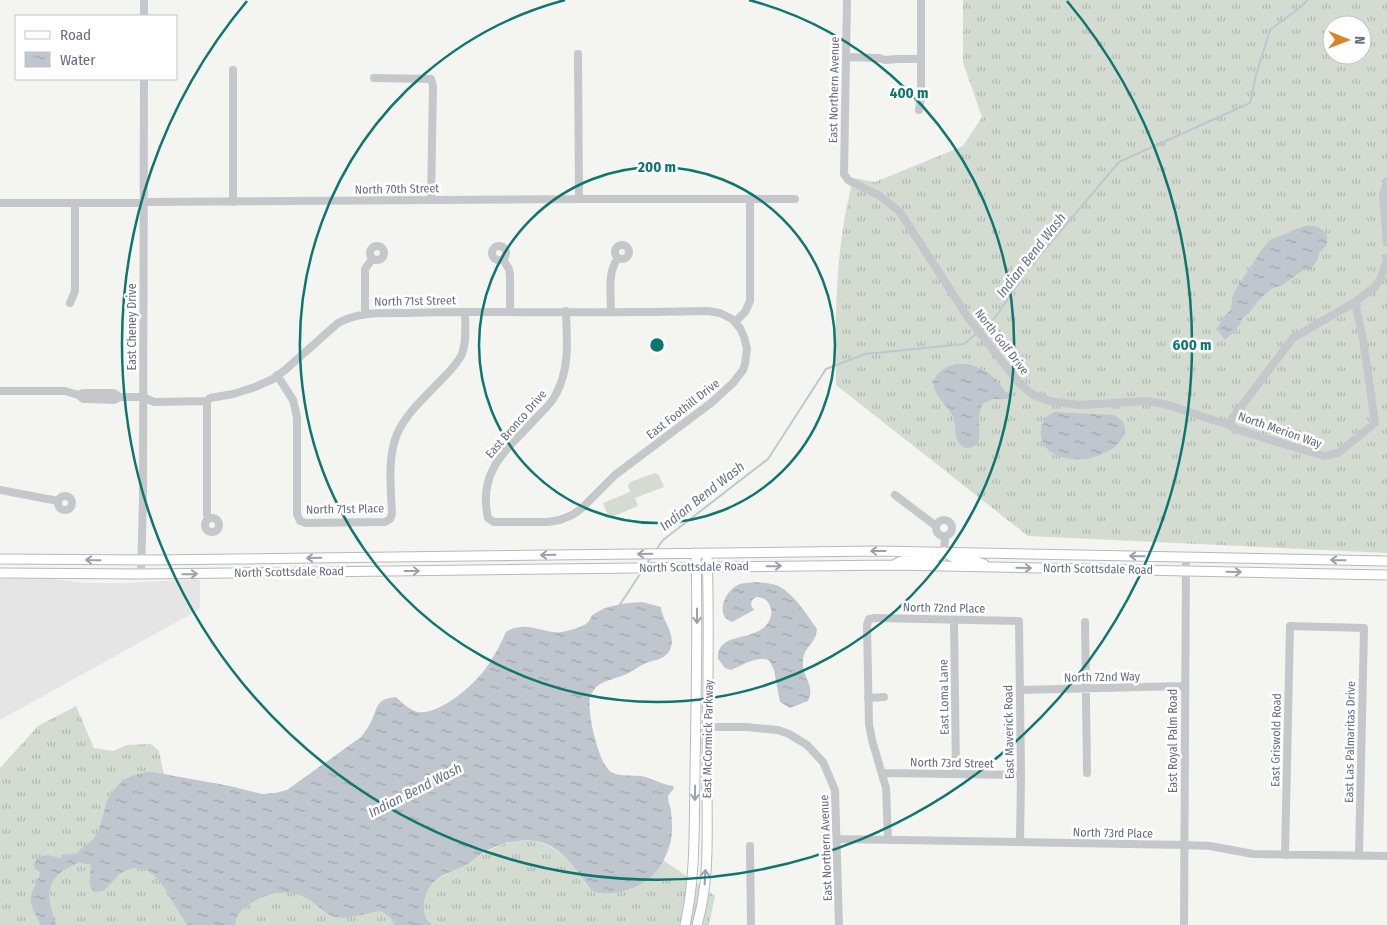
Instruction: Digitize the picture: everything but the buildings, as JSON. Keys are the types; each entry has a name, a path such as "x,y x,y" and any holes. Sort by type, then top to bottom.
{"main road":[{"name":"North Scottsdale Road","path":"0,559 142,560 829,551 1387,561"},
{"path":"894,565 902,559 935,559 944,552 956,559 970,560 996,567"},
{"name":"East McCormick Parkway","path":"685,925 692,890 696,727 697,567 695,553"},
{"name":"East McCormick Parkway","path":"697,925 704,890 706,860 708,727 707,553"},
{"name":"North Scottsdale Road","path":"0,573 141,574 894,565 1387,575"}],"street":[{"path":"144,0 144,15"},
{"name":"East Northern Avenue","path":"848,0 844,169 844,174 848,180"},
{"path":"920,110 921,0"},
{"path":"578,54 579,199"},
{"path":"846,57 878,58 884,56 897,59 921,59"},
{"path":"233,70 233,202"},
{"path":"374,78 426,78 431,80 433,86 431,200"},
{"name":"East Cheney Drive","path":"141,574 144,80"},
{"name":"North Golf Drive","path":"848,180 880,196 900,212 969,319 1018,382 1032,394 1049,401 1092,406 1148,401 1168,405 1228,424"},
{"path":"1387,181 1383,196 1387,243"},
{"path":"735,322 745,312 750,301 750,198"},
{"name":"North 70th Street","path":"0,202 795,199"},
{"path":"70,303 75,291 75,203"},
{"path":"611,312 611,274 618,258"},
{"path":"1228,424 1293,338 1355,302 1375,287 1381,278 1387,258"},
{"path":"365,313 365,273 372,259"},
{"path":"504,259 510,275 510,312"},
{"name":"North Merion Way","path":"1228,424 1261,437 1324,456 1338,453 1375,423 1363,339 1355,302"},
{"name":"East Bronco Drive","path":"564,519 555,522 499,523 490,520 487,514 487,488 493,466 549,405 563,379 566,360 566,311"},
{"name":"North 71st Street","path":"0,391 65,391 78,395 82,393 105,396 114,393 120,397 143,397 154,402 207,401 210,398 233,394 255,387 277,376 338,323 346,318 365,313 712,311 720,313 735,322"},
{"name":"North 71st Place","path":"277,376 293,400 297,417 297,514 300,521 306,523 385,522 390,519 392,514 391,459 397,435 410,414 451,370 462,354 466,336 466,312"},
{"name":"East Foothill Drive","path":"564,519 577,512 615,475 711,403 733,383 743,370 747,356 744,337 735,322"},
{"path":"207,401 207,515 209,518"},
{"path":"0,490 58,501"},
{"path":"895,495 936,526 938,533 945,536"},
{"path":"936,526 941,520 951,523 952,531 945,536"},
{"path":"944,552 945,536"},
{"name":"East Royal Palm Road","path":"1184,925 1186,557"},
{"name":"North 72nd Place","path":"868,698 867,625 869,620 875,618 1019,621"},
{"name":"East Loma Lane","path":"954,620 956,774"},
{"name":"East Maverick Road","path":"1019,621 1020,842"},
{"path":"1086,622 1087,773"},
{"name":"East Griswold Road","path":"1285,855 1290,626 1364,628"},
{"name":"East Las Palmaritas Drive","path":"1359,855 1364,628"},
{"name":"North 72nd Way","path":"1020,690 1184,686"},
{"path":"884,697 868,698 870,732 883,773 888,802 888,840"},
{"name":"East Northern Avenue","path":"696,727 746,727 778,730 789,734 807,745 823,762 833,782 836,802 839,925"},
{"name":"North 73rd Street","path":"883,773 1021,775"},
{"name":"North 73rd Place","path":"838,839 1184,845 1210,846 1253,854 1387,856"},
{"path":"750,846 751,925"}],"shaded area":[{"path":"0,579 55,579 82,583 128,583 195,579 200,580 200,609 0,720"}],"green space":[{"path":"963,0 1387,0 1387,553 1028,536 836,385 838,272 844,221 853,178 875,182 963,146 982,117 963,63"},
{"path":"655,473 659,475 664,487 635,498 638,506 609,518 603,503 630,492 628,486 630,482"},
{"path":"76,706 94,748 113,751 127,745 151,744 159,751 180,849 428,888 444,876 500,846 524,840 536,841 560,853 572,864 587,886 592,891 598,893 621,892 642,884 663,860 715,896 709,925 0,925 0,768 38,726"}],"water":[{"path":"1305,226 1318,227 1327,235 1327,245 1319,253 1318,259 1312,268 1302,271 1282,285 1271,289 1259,300 1242,319 1239,326 1225,340 1216,329 1224,316 1231,310 1234,292 1265,245 1270,240"},
{"path":"957,364 973,366 987,372 999,382 1008,396 1007,399 992,399 983,404 979,418 979,438 973,447 966,448 958,442 953,417 934,388 935,378 938,374 942,370"},
{"path":"1055,412 1114,415 1123,422 1125,433 1117,445 1105,453 1091,458 1076,459 1062,457 1050,451 1043,442 1042,423 1047,416"},
{"path":"756,582 776,585 788,592 817,629 815,638 805,652 803,660 804,672 810,690 808,701 790,708 780,702 774,670 769,660 754,660 731,670 725,668 718,659 719,650 724,644 757,632 765,627 770,619 771,610 768,602 758,597 752,600 751,605 754,610 732,622 724,615 723,604 732,589 741,584"},
{"path":"642,602 661,607 671,634 671,647 662,658 644,664 627,674 606,681 596,687 590,697 590,714 594,737 602,759 611,772 614,774 645,777 673,786 674,789 668,798 672,823 670,844 662,863 642,884 623,891 607,894 596,892 591,890 572,864 553,848 538,841 521,840 495,847 434,882 427,891 424,904 425,916 433,925 394,925 391,918 381,911 342,918 336,917 325,912 304,897 282,892 267,895 246,906 238,914 235,925 188,925 162,884 145,869 135,868 123,872 103,891 94,892 90,885 90,864 78,862 61,872 52,884 50,897 56,925 40,925 31,899 40,872 35,869 34,864 38,857 48,855 60,858 64,855 78,853 96,834 106,804 113,791 118,785 131,777 137,774 152,772 230,786 262,794 287,790 361,737 370,724 377,707 385,699 396,697 412,710 426,712 445,705 454,699 483,672 496,653 506,632 513,628 528,627 562,632 585,625 593,615 604,608"}],"waterway":[{"name":"Indian Bend Wash","path":"981,330 995,318 1026,272 1119,162 1250,103 1256,75 1270,30 1302,6 1307,0"},
{"name":"Indian Bend Wash","path":"656,550 663,540 768,459 826,369 865,354 964,344 977,333"},
{"name":"Indian Bend Wash","path":"646,565 652,556"},
{"name":"Indian Bend Wash","path":"619,606 642,571"}]}
